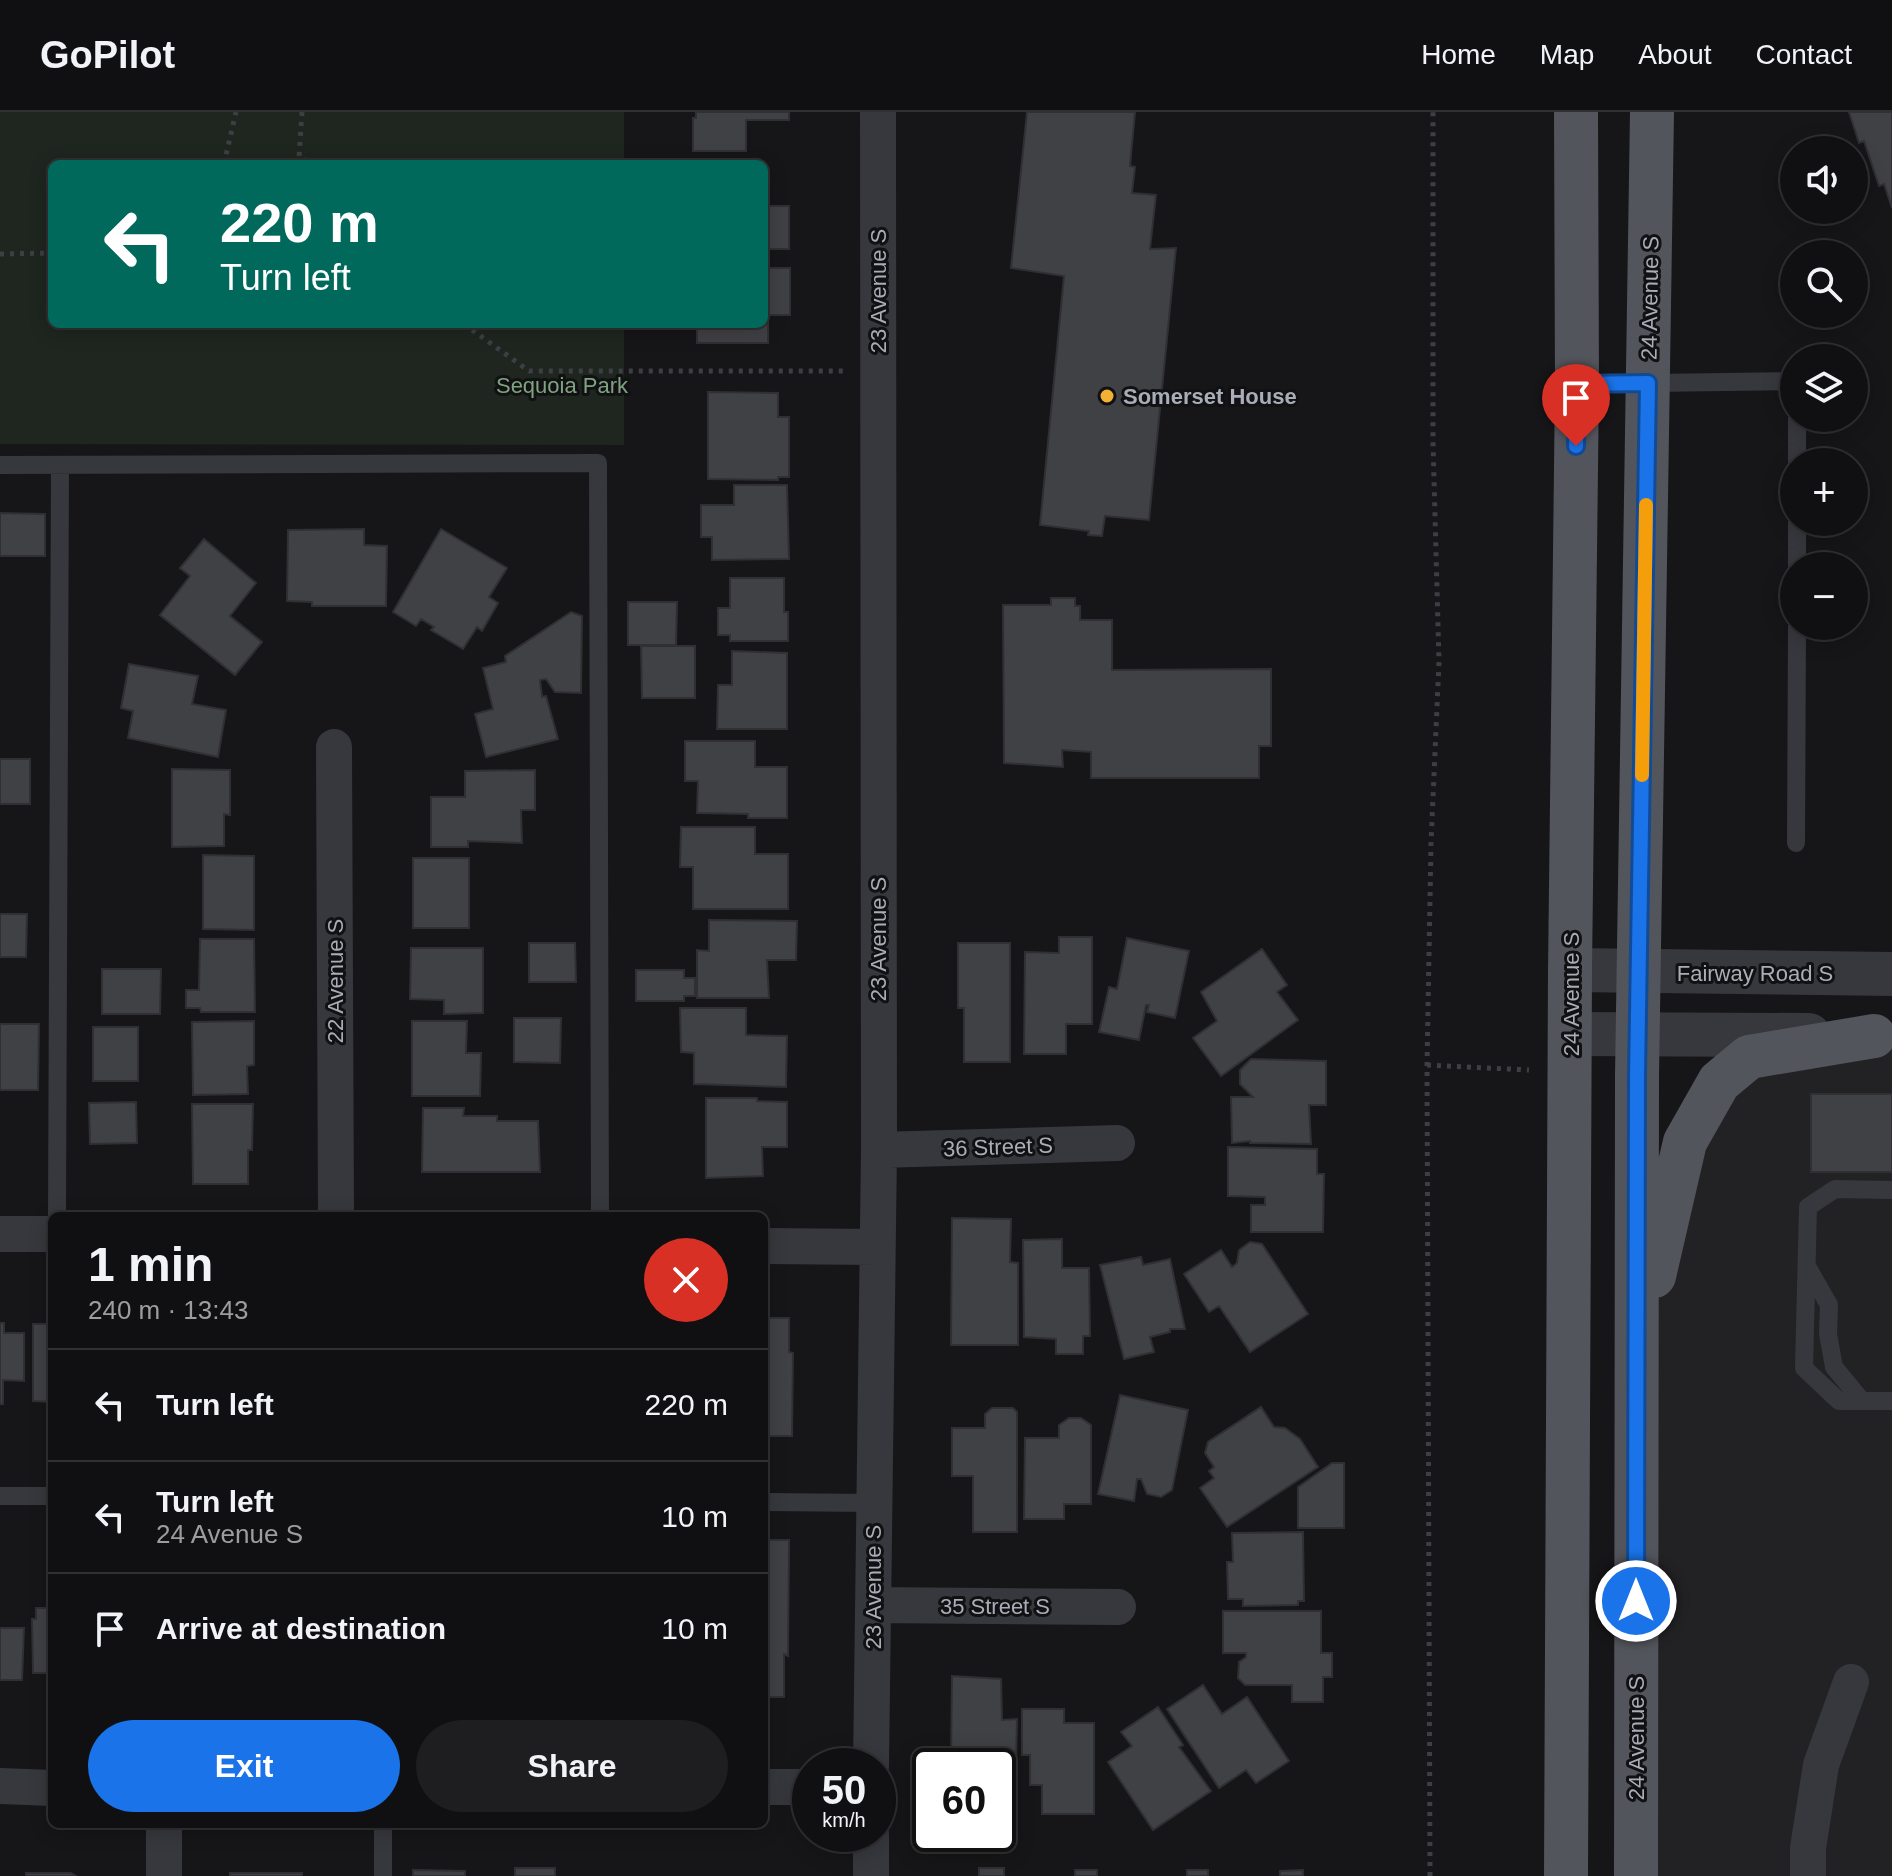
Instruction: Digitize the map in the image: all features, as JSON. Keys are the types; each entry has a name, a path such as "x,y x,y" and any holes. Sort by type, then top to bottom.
{"main road":[{"name":"24 Avenue S","path":"1566,1876 1570,970 1577,384 1576,112"},
{"name":"24 Avenue S","path":"1636,1876 1638,1034 1652,112"},
{"path":"1636,1357 1685,1142 1719,1082 1749,1057 1883,1035"}],"street":[{"name":"23 Avenue S","path":"871,1748 879,1150 878,112"},
{"name":"22 Avenue S","path":"334,747 336,1212"},
{"name":"Fairway Road S","path":"1570,970 1892,974"},
{"path":"1571,1034 1883,1035"},
{"name":"36 Street S","path":"879,1150 1117,1143"},
{"path":"0,1234 48,1234"},
{"path":"768,1246 876,1247"},
{"name":"35 Street S","path":"873,1605 1118,1607"},
{"path":"1808,1876 1808,1848 1821,1765 1851,1682"},
{"path":"0,1786 48,1788"},
{"path":"768,1787 792,1787"},
{"path":"164,1828 164,1876"},
{"path":"871,1852 871,1876"}],"lane":[{"path":"1577,384 1780,381"},
{"path":"0,465 598,463 600,1212"},
{"path":"57,1212 60,465"},
{"path":"1796,843 1797,640"},
{"path":"1892,1190 1835,1189 1808,1207 1804,1368 1839,1401 1892,1401"},
{"path":"1807,1266 1829,1305 1828,1334 1834,1367 1862,1401"},
{"path":"0,1496 48,1496"},
{"path":"768,1502 874,1503"},
{"path":"383,1828 383,1876"}],"path":[{"path":"225,160 236,112"},
{"path":"302,112 299,157 304,160"},
{"path":"1430,1876 1427,1065 1431,843 1439,662 1433,442 1433,112"},
{"path":"0,254 48,253"},
{"path":"470,328 529,371 878,371"},
{"path":"1427,1065 1532,1070"}],"shaded area":[{"path":"1892,1034 1892,1876 1636,1876 1636,1357 1719,1082"}],"green space":[{"name":"Sequoia Park","path":"0,112 624,112 624,160 48,160 48,328 624,328 624,445 0,444"}],"building":[{"path":"696,112 789,112 789,120 746,120 746,151 693,151 693,118 696,118"},
{"name":"Somerset House","path":"1027,112 1135,112 1130,166 1135,167 1132,193 1156,195 1150,249 1176,248 1149,520 1105,516 1102,536 1088,535 1089,531 1040,525 1064,276 1011,268"},
{"path":"1849,112 1892,112 1892,208 1884,184 1879,186 1868,153 1868,136 1857,136"},
{"path":"768,206 789,206 789,249 768,249"},
{"path":"768,268 790,268 790,315 768,315"},
{"path":"697,328 768,328 768,343 697,343"},
{"path":"708,392 778,393 778,417 789,417 789,477 778,477 778,480 708,479"},
{"path":"734,485 787,485 789,559 712,560 712,537 701,537 701,505 734,505"},
{"path":"0,513 45,514 45,556 0,556"},
{"path":"364,529 364,545 387,546 386,606 312,606 312,602 287,601 288,530"},
{"path":"441,529 507,568 489,597 498,603 482,631 477,627 463,649 431,630 434,627 421,619 416,626 393,612"},
{"path":"204,539 256,583 230,616 262,642 235,675 160,615 190,576 180,568"},
{"path":"730,578 784,578 788,641 730,641 730,635 718,635 718,608 730,608"},
{"path":"1051,598 1075,598 1075,606 1080,606 1080,620 1112,620 1112,670 1271,669 1271,746 1259,746 1259,778 1091,778 1091,752 1062,750 1063,767 1004,763 1003,605 1051,605"},
{"path":"628,602 677,602 676,645 628,645"},
{"path":"571,612 582,616 581,693 555,692 546,679 540,680 542,697 546,696 558,739 486,757 475,714 493,709 483,668 506,662 505,656"},
{"path":"641,646 695,646 695,698 642,698"},
{"path":"732,651 787,653 787,729 717,729 718,685 732,685"},
{"path":"129,664 198,676 192,704 226,710 218,757 128,738 133,711 121,708"},
{"path":"685,741 755,741 755,767 787,767 787,818 697,813 698,781 685,781"},
{"path":"0,759 30,759 30,804 0,804"},
{"path":"172,769 230,770 230,815 224,814 224,846 172,847"},
{"path":"535,770 535,810 521,810 522,843 468,841 468,847 431,847 431,797 465,797 465,771"},
{"path":"681,827 755,827 755,854 788,854 788,909 693,909 693,867 680,867"},
{"path":"203,855 254,856 254,930 203,929"},
{"path":"413,858 469,858 469,928 413,928"},
{"path":"0,914 27,914 26,957 0,957"},
{"path":"709,920 797,921 796,960 767,960 769,998 697,998 697,950 709,951"},
{"path":"1059,937 1092,937 1092,1024 1066,1024 1066,1054 1024,1054 1025,952 1059,953"},
{"path":"1127,938 1189,951 1175,1018 1147,1012 1149,1005 1146,1005 1139,1040 1099,1032 1109,987 1117,989"},
{"path":"200,939 254,939 255,1012 201,1012 200,1008 186,1008 186,990 199,990"},
{"path":"529,943 575,943 576,982 529,982"},
{"path":"958,943 1010,943 1010,1062 964,1062 964,1008 958,1008"},
{"path":"411,948 483,948 483,1013 444,1014 444,1000 410,999"},
{"path":"1262,949 1287,985 1277,992 1298,1020 1221,1076 1193,1038 1217,1021 1201,992"},
{"path":"102,969 161,969 160,1014 102,1014"},
{"path":"636,970 684,970 684,978 695,978 695,996 684,996 684,1001 636,1001"},
{"path":"680,1008 746,1008 746,1035 787,1036 786,1087 694,1084 694,1053 681,1052"},
{"path":"514,1018 561,1018 560,1063 514,1062"},
{"path":"254,1021 254,1065 247,1066 248,1094 193,1095 192,1022"},
{"path":"412,1021 467,1021 466,1053 481,1053 480,1096 412,1096"},
{"path":"0,1024 39,1024 38,1090 0,1090"},
{"path":"93,1027 138,1027 138,1081 93,1081"},
{"path":"1251,1059 1326,1061 1326,1105 1309,1105 1311,1144 1232,1143 1231,1097 1253,1097 1240,1084 1240,1070"},
{"path":"1811,1094 1892,1094 1892,1172 1811,1172"},
{"path":"706,1098 757,1098 757,1101 787,1102 787,1147 762,1147 763,1176 706,1178"},
{"path":"136,1102 137,1143 90,1144 89,1103"},
{"path":"192,1104 253,1104 248,1184 193,1184"},
{"path":"423,1108 464,1108 463,1116 497,1116 497,1121 538,1121 540,1172 422,1172"},
{"path":"1228,1147 1317,1149 1317,1174 1324,1174 1323,1232 1251,1232 1251,1205 1265,1205 1265,1197 1228,1196"},
{"path":"952,1218 1011,1219 1010,1262 1018,1263 1018,1345 951,1345"},
{"path":"1062,1239 1062,1268 1089,1268 1090,1336 1083,1336 1083,1354 1056,1354 1056,1339 1024,1337 1023,1240"},
{"path":"1250,1242 1262,1244 1308,1314 1250,1352 1219,1306 1209,1312 1184,1274 1221,1250 1232,1267 1237,1263 1239,1250"},
{"path":"1141,1257 1143,1265 1170,1259 1185,1329 1170,1329 1170,1332 1150,1337 1154,1352 1124,1359 1100,1265"},
{"path":"768,1318 789,1318 789,1352 793,1353 792,1436 768,1436"},
{"path":"0,1323 4,1323 4,1333 24,1333 24,1381 3,1380 3,1404 0,1404"},
{"path":"33,1324 48,1324 48,1402 33,1401"},
{"path":"1120,1395 1188,1410 1172,1490 1161,1497 1147,1494 1141,1479 1137,1479 1134,1501 1098,1494"},
{"path":"1261,1407 1274,1427 1285,1428 1300,1439 1318,1467 1227,1527 1200,1488 1214,1478 1209,1471 1214,1467 1205,1453 1208,1442"},
{"path":"992,1408 1013,1408 1017,1412 1017,1532 973,1532 973,1476 952,1476 952,1428 985,1428 985,1414"},
{"path":"1069,1418 1081,1418 1091,1425 1091,1504 1064,1504 1064,1519 1024,1519 1025,1438 1059,1438 1059,1425"},
{"path":"1332,1463 1344,1463 1344,1528 1298,1528 1298,1487"},
{"path":"1303,1532 1304,1601 1298,1601 1298,1605 1243,1606 1243,1599 1228,1599 1227,1562 1233,1562 1232,1533"},
{"path":"768,1540 789,1540 788,1656 784,1654 784,1697 768,1697"},
{"path":"36,1608 48,1608 48,1673 33,1673 32,1619 36,1619"},
{"path":"1223,1611 1321,1611 1321,1653 1332,1653 1332,1677 1323,1677 1323,1702 1292,1702 1292,1685 1245,1685 1238,1678 1239,1662 1246,1657 1246,1653 1223,1653"},
{"path":"0,1628 24,1628 22,1680 0,1680"},
{"path":"952,1676 1001,1679 1002,1720 1017,1719 1016,1760 1016,1748 951,1748"},
{"path":"1203,1685 1222,1714 1247,1697 1289,1761 1256,1783 1246,1770 1219,1788 1167,1709"},
{"path":"1158,1707 1183,1745 1179,1747 1211,1791 1153,1830 1108,1762 1132,1746 1121,1732"},
{"path":"1022,1709 1064,1709 1064,1723 1094,1723 1094,1814 1042,1814 1042,1785 1030,1785 1030,1755 1022,1755"},
{"path":"515,1868 555,1868 555,1876 515,1876"},
{"path":"979,1868 1004,1868 1004,1876 979,1876"},
{"path":"413,1870 465,1871 465,1876 413,1876"},
{"path":"1075,1870 1097,1870 1097,1876 1075,1876"},
{"path":"1187,1870 1208,1870 1208,1876 1187,1876"},
{"path":"1303,1870 1303,1876 1280,1876 1280,1871"},
{"path":"26,1873 71,1873 76,1876 26,1876"},
{"path":"230,1873 302,1873 302,1876 230,1876"}],"slow traffic":[{"path":"1642,775 1646,505"}],"place":[{"name":"Somerset House","path":"1107,396"}],"route":[{"path":"1576,446 1577,384 1648,383 1637,1076 1636,1601"}]}
